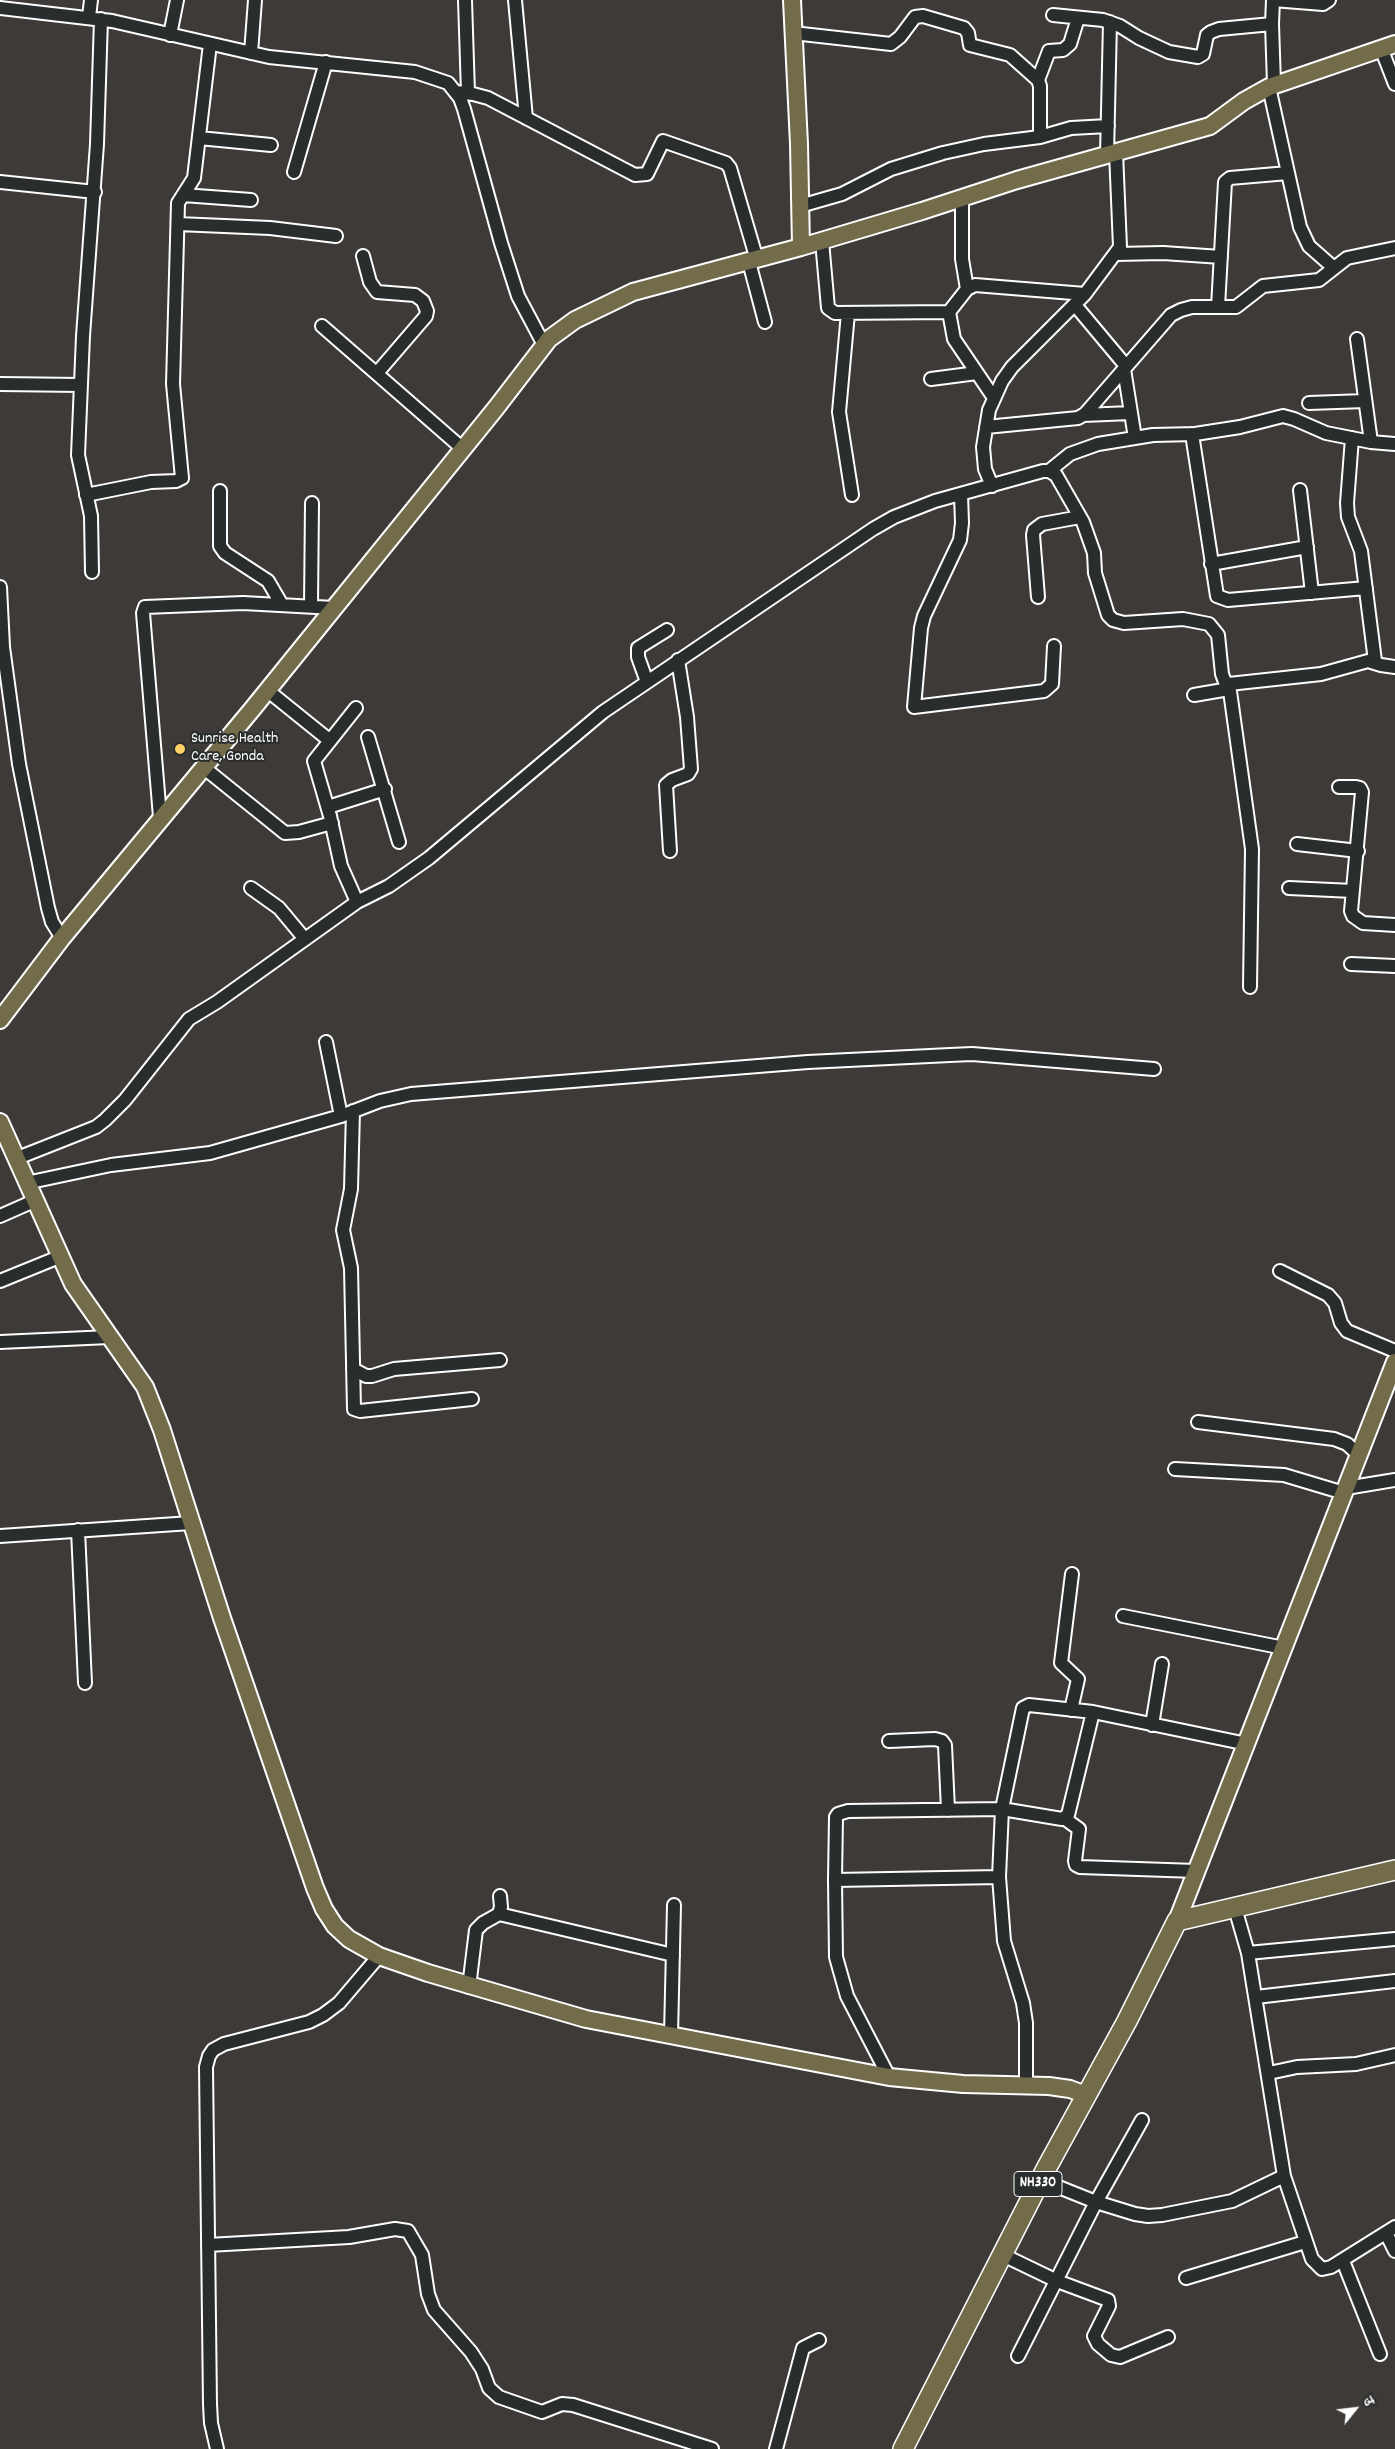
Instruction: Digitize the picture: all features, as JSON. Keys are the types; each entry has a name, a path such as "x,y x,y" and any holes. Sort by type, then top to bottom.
{"highway":[{"path":"1177,1921 1395,1870"},
{"name":"NH330","path":"903,2449 1041,2180 1128,2021 1177,1921"}],"main road":[{"path":"792,0 801,247"},
{"path":"0,1020 62,938 334,608 463,449 544,345 556,333 575,320 633,292 753,261 1016,180 1210,126 1244,101 1271,86 1388,46"},
{"path":"0,1122 59,1257 73,1284 145,1387 162,1430 222,1618 315,1888 324,1909 335,1926 349,1939 379,1956 469,1987 586,2019 889,2077 963,2084 1070,2089 1086,2095"},
{"path":"1177,1921 1393,1371"}],"street":[{"path":"91,0 95,18 95,192 81,385 78,455 91,516 92,572"},
{"path":"170,35 177,0"},
{"path":"252,53 255,0"},
{"path":"464,0 462,93 464,109 501,243 518,296 544,345"},
{"path":"515,0 526,118"},
{"path":"1328,0 1323,4 1273,0 1271,86 1288,174 1303,237 1309,246 1334,268"},
{"path":"0,8 28,5 270,57 428,74 448,82 462,93 488,98 635,175 647,174 663,141 726,163 730,168 753,261 765,322"},
{"path":"1053,15 1110,22 1169,52 1198,57 1202,54 1206,35 1211,32 1219,29 1272,24"},
{"path":"793,34 891,44 900,37 915,18 923,16 964,28 968,33 970,45 1010,55 1038,80 1040,86 1040,137"},
{"path":"1038,80 1046,54 1051,50 1063,50 1070,44 1078,18"},
{"path":"992,486 985,469 982,447 989,410 994,398 1012,367 1085,294 1120,247 1122,236 1108,126 1110,22"},
{"path":"86,495 151,482 176,481 182,478 173,384 178,203 190,188 194,178 210,44"},
{"path":"1388,46 1395,84"},
{"path":"294,172 326,62"},
{"path":"800,206 842,194 890,170 943,153 984,144 1040,137 1071,128 1108,126"},
{"path":"199,138 271,145"},
{"path":"1218,307 1226,179 1288,174"},
{"path":"0,182 95,192"},
{"path":"182,196 251,200"},
{"path":"962,198 962,259 967,289"},
{"path":"178,224 270,228 336,236"},
{"path":"822,241 828,308 835,313 949,312"},
{"path":"1083,415 1171,315 1192,307 1236,307 1263,286 1319,280 1347,258 1395,248"},
{"path":"1116,254 1163,253 1221,257"},
{"path":"363,256 370,282 377,292 415,295 423,301 427,311 426,316 377,374"},
{"path":"994,398 954,339 949,312 967,289 975,285 1085,294"},
{"path":"1074,305 1125,368 1135,438"},
{"path":"848,313 839,412 852,495"},
{"path":"322,326 463,449"},
{"path":"1357,339 1371,442"},
{"path":"931,379 977,373"},
{"path":"0,384 81,385"},
{"path":"1309,402 1365,401"},
{"path":"986,427 1071,420 1083,415 1131,413"},
{"path":"16,1159 96,1127 106,1120 126,1100 182,1025 357,902 389,886 429,858 602,712 894,517 961,494 1049,471 1070,454 1098,444 1135,438 1192,434 1240,427 1283,416 1326,433 1371,442 1395,444"},
{"path":"1192,434 1215,592 1222,600 1366,588"},
{"path":"1352,438 1347,503 1348,517 1361,551 1375,662"},
{"path":"1049,471 1056,474 1080,517 1094,553 1095,574 1108,615 1113,620 1124,623 1183,619 1210,624 1218,635 1222,674 1229,687 1253,856 1250,987"},
{"path":"1300,490 1312,593"},
{"path":"220,491 220,540 222,550 268,581 282,605"},
{"path":"961,494 962,523 960,540 924,616 921,628 914,707 1044,691 1052,684 1054,646"},
{"path":"311,606 312,503"},
{"path":"1038,597 1034,530 1042,524 1080,517"},
{"path":"1211,564 1307,547"},
{"path":"0,587 3,647 19,764 48,908 52,922 62,938"},
{"path":"160,817 144,610 148,606 243,603 334,608"},
{"path":"647,682 638,657 638,648 667,630"},
{"path":"670,851 666,785 672,780 688,774 692,769 688,717 678,660"},
{"path":"1194,695 1229,687 1321,674 1360,662 1375,662 1381,666 1395,667"},
{"path":"267,690 329,740"},
{"path":"356,708 314,761 328,807 341,866 357,902"},
{"path":"368,736 399,842"},
{"path":"203,767 286,833 299,832 332,823"},
{"path":"1339,787 1356,787 1362,790 1358,851 1351,911 1356,921 1395,925"},
{"path":"328,807 385,789"},
{"path":"1297,844 1358,851"},
{"path":"251,888 279,908 304,938"},
{"path":"1289,888 1353,891"},
{"path":"1352,964 1395,966"},
{"path":"326,1042 347,1114 351,1189 343,1230 351,1268 353,1407 356,1411 472,1399"},
{"path":"26,1183 111,1165 210,1153 347,1114 380,1101 410,1094 808,1062 972,1054 1154,1069"},
{"path":"0,1216 34,1201"},
{"path":"0,1281 59,1257"},
{"path":"1280,1271 1328,1295 1335,1304 1341,1323 1347,1331 1395,1351"},
{"path":"0,1342 109,1337"},
{"path":"353,1369 366,1376 372,1376 394,1369 500,1360"},
{"path":"1198,1422 1334,1439 1347,1444 1359,1455"},
{"path":"1175,1469 1284,1475 1345,1490 1395,1480"},
{"path":"0,1536 191,1523"},
{"path":"78,1530 85,1683"},
{"path":"1071,1710 1078,1678 1060,1663 1072,1574"},
{"path":"1123,1616 1284,1648"},
{"path":"1152,1724 1162,1664"},
{"path":"1026,2086 1026,2023 1023,2003 1004,1941 1000,1877 1002,1809 1023,1708 1035,1704 1093,1712 1247,1744"},
{"path":"1064,1818 1070,1810 1093,1712"},
{"path":"889,1741 935,1739 942,1741 945,1745 948,1810"},
{"path":"889,2077 847,1996 836,1957 834,1880 836,1817 838,1814 848,1811 1002,1809 1064,1818 1079,1829 1075,1861 1076,1865 1080,1867 1196,1871"},
{"path":"834,1880 1000,1877"},
{"path":"469,1987 476,1930 483,1923 499,1914 502,1907 500,1896"},
{"path":"671,2035 674,1905"},
{"path":"1235,1908 1248,1953 1269,2073 1284,2176 1312,2259 1322,2269 1343,2260 1391,2230 1395,2250"},
{"path":"499,1914 673,1955"},
{"path":"1248,1953 1395,1939"},
{"path":"217,2449 211,2423 210,2404 206,2067 209,2056 213,2050 224,2044 309,2022 323,2015 339,2003 379,1956"},
{"path":"1256,1997 1395,1981"},
{"path":"1269,2073 1297,2067 1356,2064 1395,2055"},
{"path":"1018,2356 1096,2202 1142,2120"},
{"path":"1041,2180 1096,2202 1135,2214 1162,2216 1232,2201 1284,2176"},
{"path":"208,2245 349,2237 395,2229 408,2231 422,2255 430,2301 434,2310 471,2352 493,2393 505,2400 536,2411 546,2411 562,2404 573,2405 712,2449"},
{"path":"1186,2278 1305,2242"},
{"path":"1003,2255 1057,2281 1108,2300 1109,2306 1094,2336 1098,2344 1111,2355 1120,2357 1168,2338"},
{"path":"1343,2260 1380,2354"},
{"path":"776,2449 802,2348 819,2340"}],"place":[{"name":"Sunrise Health Care, Gonda","path":"180,749"}]}
